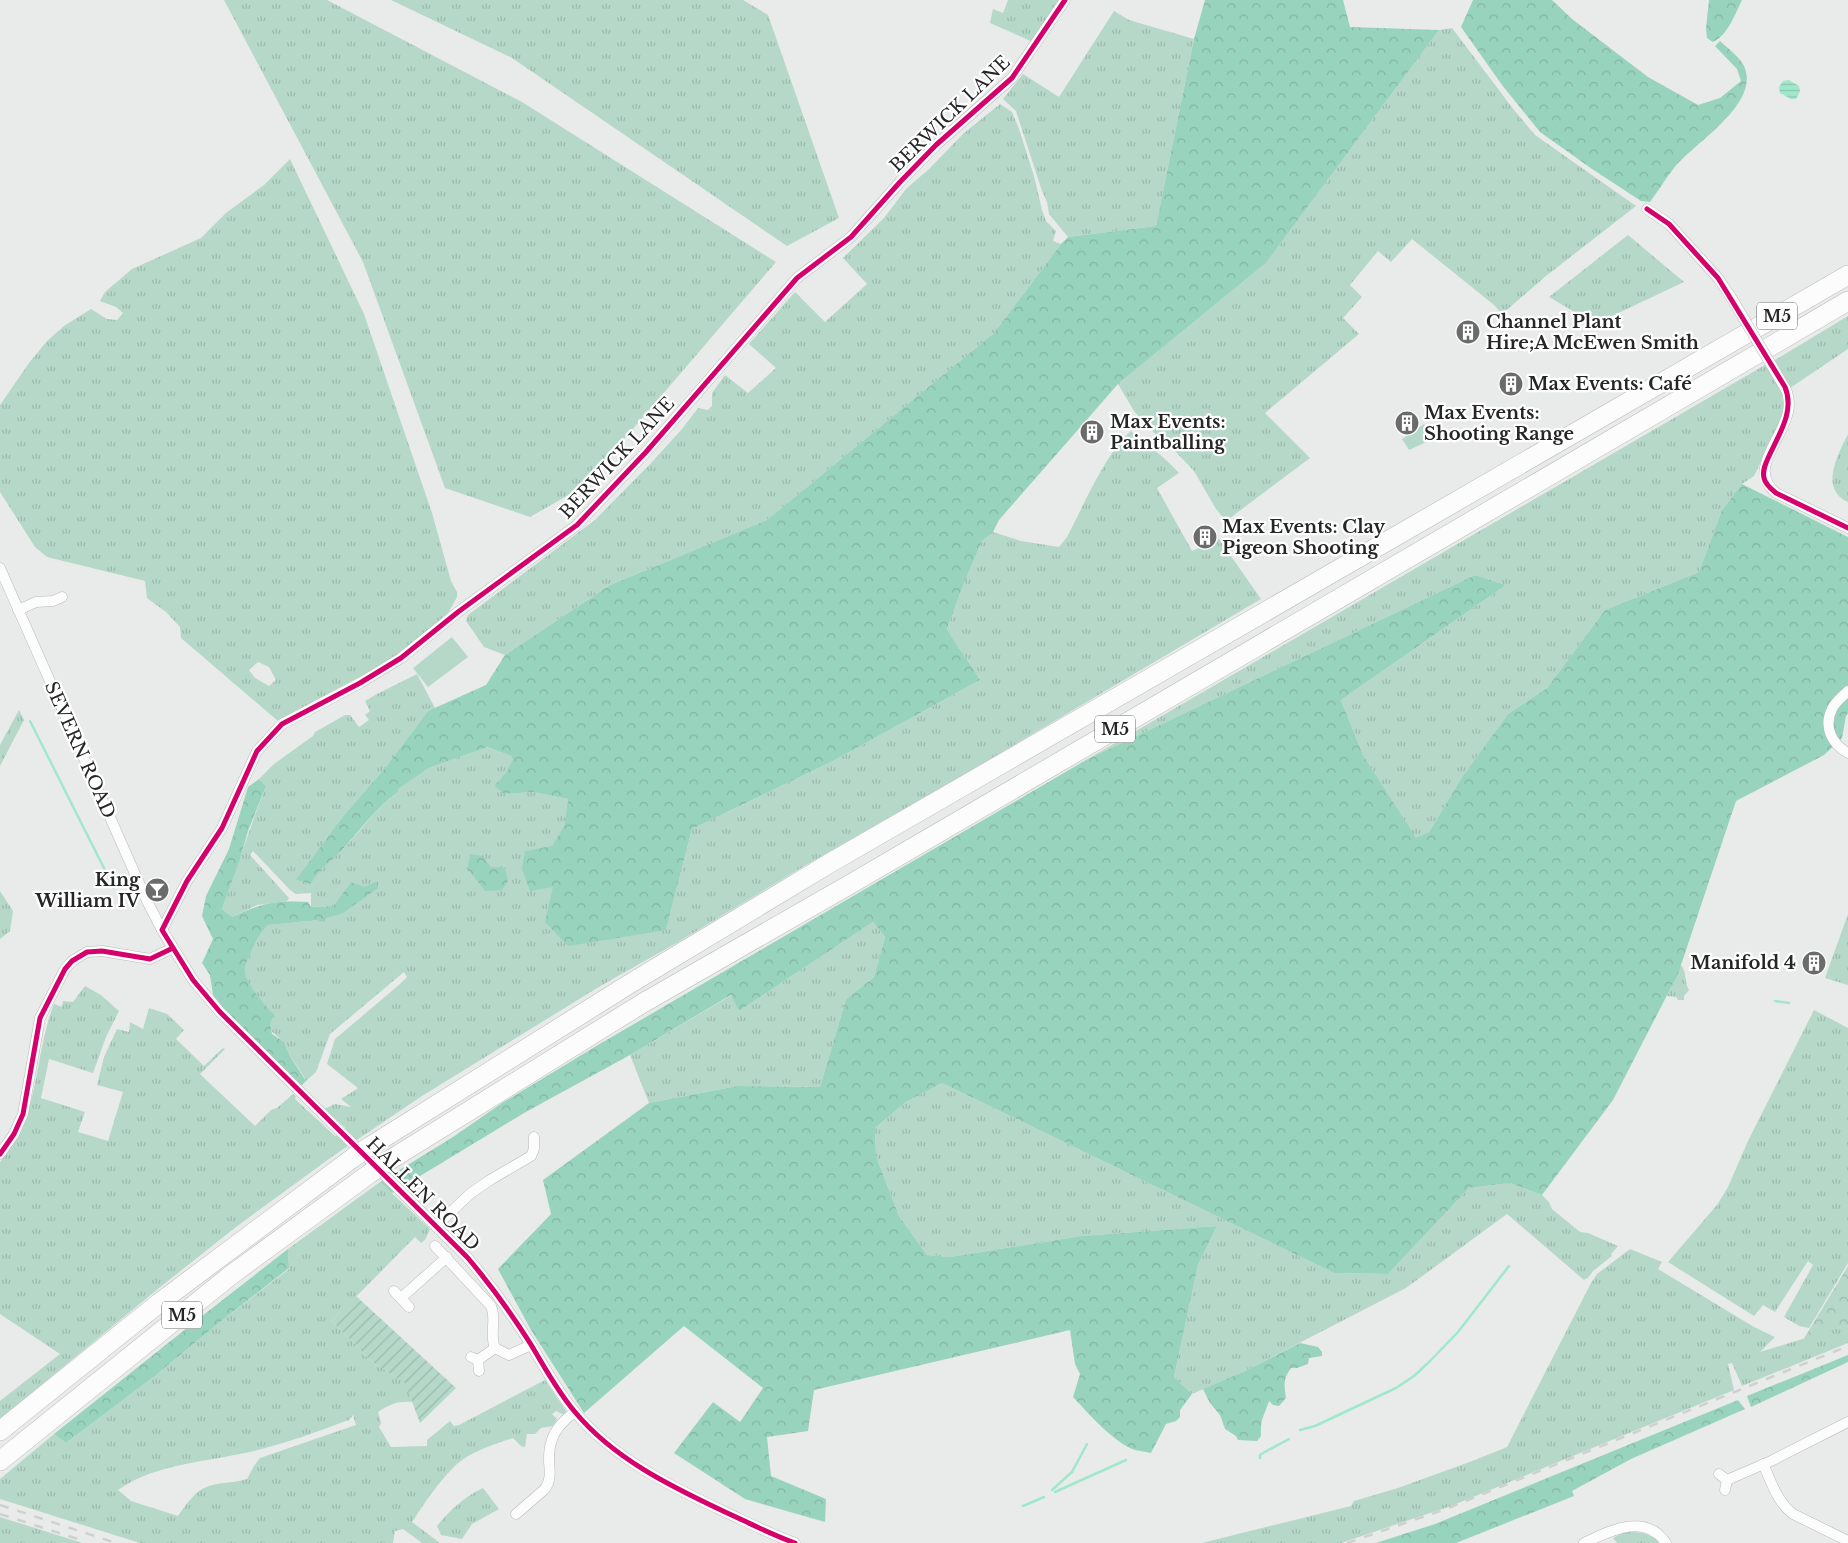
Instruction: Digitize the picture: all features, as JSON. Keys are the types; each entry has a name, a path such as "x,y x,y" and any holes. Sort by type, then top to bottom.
{"highway":[{"name":"M5","path":"0,1430 166,1297 362,1152 631,983 830,863 1848,274"},
{"name":"M5","path":"0,1461 231,1276 385,1163 643,1003 863,877 1848,301"}],"street":[{"name":"BERWICK LANE","path":"162,930 188,881 222,828 257,751 282,724 360,684 401,658 458,612 577,525 646,452 797,278 851,237 936,145 1012,78 1065,0"},
{"path":"1647,209 1669,224 1718,278 1788,394 1789,409 1764,466 1764,479 1776,493 1848,528"},
{"name":"SEVERN ROAD","path":"0,568 162,930"},
{"path":"18,610 36,602 53,601 62,597"},
{"path":"1848,691 1832,709 1829,724 1831,738 1834,743 1848,753"},
{"name":"HALLEN ROAD","path":"162,930 193,980 220,1012 480,1272 531,1345 548,1374 575,1412 590,1428 662,1481 773,1535 796,1543"},
{"path":"0,1154 14,1134 22,1114 40,1018 65,969 87,952 102,951 150,959 172,948"},
{"path":"436,1226 471,1193 531,1156 534,1149 534,1137"},
{"path":"435,1246 491,1306 494,1316 492,1339 495,1348 509,1355 531,1345"},
{"path":"409,1307 398,1295 447,1257"},
{"path":"476,1363 495,1348"},
{"path":"516,1514 545,1489 548,1484 549,1454 554,1433 558,1426 575,1412"},
{"path":"1724,1481 1848,1422"},
{"path":"1763,1464 1780,1501 1786,1509 1848,1540"},
{"path":"1584,1543 1618,1528 1629,1526 1653,1531 1666,1543"}],"green space":[{"path":"224,0 327,0 522,102 776,262 584,486 530,517 445,488 363,262"},
{"path":"391,0 743,0 768,15 839,218 787,246 512,58"},
{"path":"1008,0 1060,0 1033,42 990,23 993,9 1003,13"},
{"path":"1205,0 1343,0 1350,27 1439,30 1266,263 1118,384 999,520 993,532 982,541 947,629 980,680 833,761 692,829 666,930 568,946 545,922 553,887 530,891 522,869 525,851 552,846 564,826 568,799 533,792 504,794 494,786 507,771 514,757 487,747 429,768 398,789 398,792 375,813 321,870 311,884 296,880 344,815 385,768 428,711 486,685 505,655 610,585 767,520 994,333 1068,237 1156,226 1194,39"},
{"path":"1473,0 1552,0 1572,19 1648,77 1698,105 1720,98 1741,81 1737,69 1715,46 1720,41 1744,66 1747,80 1743,94 1735,108 1723,122 1674,168 1650,202 1641,201 1540,132 1502,85 1461,27"},
{"path":"1709,0 1742,0 1727,29 1713,42 1707,38 1706,28"},
{"path":"1114,11 1129,20 1194,39 1156,226 1068,237 1049,214 1047,202 1016,111 1003,99 1023,74 1059,97"},
{"path":"1452,28 1535,135 1636,206 1546,276 1502,314 1494,305 1412,239 1391,262 1378,251 1350,285 1362,297 1343,318 1359,334 1265,413 1310,458 1226,521 1216,509 1194,471 1134,411 1118,384 1266,263 1439,30"},
{"path":"1000,104 1012,112 1034,176 1046,221 1056,231 1053,241 1061,244 994,333 767,520 610,585 505,655 484,647 466,621 468,615 595,520 651,463 698,408 708,410 712,406 712,393 725,375 748,393 776,368 749,344 795,292 825,322 867,284 843,258 884,218 906,189 929,169 964,133"},
{"path":"290,159 364,314 432,513 451,581 457,592 457,597 447,615 396,657 278,721 181,638 180,627 166,612 147,598 145,581 47,557 35,547 0,492 0,405 47,341 64,326 91,309 107,319 117,320 123,313 116,307 100,301 105,292 132,269 201,238 226,213 264,185","holes":["258,662 269,667 276,680 269,686 255,678 249,670"]},
{"path":"1628,235 1684,282 1595,324 1549,297"},
{"path":"1848,316 1848,349 1790,388 1775,360"},
{"path":"1765,365 1782,391 1784,414 1754,476 1742,484 1722,510 1699,572 1605,610 1547,688 1508,714 1462,777 1429,832 1416,839 1363,755 1341,700 1506,585 1475,575 1086,760"},
{"path":"1424,424 1433,439 1409,450 1402,439"},
{"path":"1131,431 1162,456 1179,473 1157,488 1192,551 1219,539 1261,599 597,988 422,1096 333,1156 236,1227 0,1419 0,1401 60,1354 0,1314 0,1162 13,1145 23,1126 30,1106 42,1045 54,1004 62,1007 63,1001 73,1002 85,986 101,995 119,1011 106,1037 93,1073 49,1059 41,1098 85,1112 78,1132 108,1141 123,1092 97,1085 104,1057 117,1029 129,1032 130,1022 143,1029 149,1008 167,1014 184,1030 176,1039 204,1066 223,1048 225,1049 200,1074 255,1126 271,1110 277,1108 293,1094 296,1097 295,1099 335,1136 346,1128 324,1109 335,1104 351,1107 341,1099 358,1088 327,1064 335,1039 407,977 404,972 330,1034 316,1072 306,1081 284,1043 269,1027 271,1020 276,1016 248,983 245,971 247,962 263,930 268,925 320,920 378,882 364,888 351,882 333,906 311,907 311,893 296,894 290,890 253,851 250,855 289,898 287,901 257,905 232,917 222,909 266,786 259,779 274,764 313,736 315,732 345,715 350,715 359,727 369,720 365,715 370,711 365,701 417,674 435,708 428,711 385,768 344,815 297,880 311,884 320,871 382,806 398,792 397,789 429,768 486,747 515,757 507,771 494,786 504,794 533,792 568,799 564,826 552,847 525,851 553,887 666,930 692,829 833,761 980,680 947,629 982,541 993,532 1021,541 1059,547 1067,537 1104,466 1122,440"},
{"path":"1848,434 1848,502 1839,496 1834,489 1833,471"},
{"path":"1742,484 1848,537 1848,713 1842,738 1824,755 1736,801 1678,974 1613,1100 1542,1195 1510,1183 1469,1188 1388,1274 1334,1273 942,1083 906,1102 875,1128 876,1156 899,1216 927,1255 950,1257 1081,1236 1217,1226 1198,1265 1174,1377 1192,1394 1180,1410 1180,1417 1176,1421 1166,1424 1151,1453 1135,1450 1119,1441 1102,1427 1073,1397 1080,1374 1075,1364 1070,1330 814,1390 808,1431 767,1437 771,1476 826,1499 825,1522 745,1499 674,1453 713,1402 740,1422 763,1388 684,1326 584,1413 531,1330 498,1269 551,1214 543,1180 649,1103 737,1086 820,1087 846,999 874,977 885,937 873,922 739,1011 731,995 630,1055 524,1113 392,1193 380,1182 453,1137 502,1103 598,1045 1086,760 1475,575 1506,585 1341,700 1363,755 1416,838 1429,832 1462,777 1508,714 1547,688 1605,610 1699,572 1722,510"},
{"path":"452,637 468,657 428,687 413,668"},
{"path":"19,710 24,720 0,766 0,745"},
{"path":"259,779 266,786 248,831 222,909 232,917 252,908 277,902 308,902 311,907 333,906 351,882 364,887 378,881 378,888 343,913 320,920 268,925 263,930 247,962 246,977 262,1001 276,1016 270,1024 272,1034 284,1042 290,1056 306,1081 301,1086 229,1015 213,995 210,975 202,963 213,939 202,916 206,896 229,849 248,787"},
{"path":"470,854 482,856 491,867 505,868 508,881 502,890 485,891 468,869"},
{"path":"0,891 13,911 10,931 0,939"},
{"path":"1848,914 1848,985 1825,978"},
{"path":"873,922 885,937 874,977 846,999 820,1087 737,1086 649,1103 630,1055 732,995 739,1011"},
{"path":"1681,965 1689,990 1684,996 1684,1000 1678,1000 1676,997 1667,996"},
{"path":"1814,1010 1848,1028 1848,1263 1809,1328 1799,1326 1784,1317 1813,1265 1808,1261 1775,1312 1763,1305 1754,1316 1668,1262 1717,1205 1728,1187 1748,1141"},
{"path":"942,1083 1334,1273 1388,1274 1469,1188 1510,1183 1542,1195 1549,1202 1552,1209 1580,1232 1588,1233 1618,1246 1611,1254 1612,1256 1584,1280 1507,1214 1406,1288 1245,1371 1192,1394 1174,1377 1198,1265 1217,1226 1081,1236 950,1257 927,1255 899,1216 876,1156 875,1128 906,1102"},
{"path":"380,1182 430,1229 425,1240 421,1243 415,1237 332,1321 371,1361 406,1383 412,1402 394,1404 378,1412 381,1423 379,1427 391,1447 427,1446 427,1440 450,1421 454,1426 459,1425 545,1380 566,1411 564,1415 556,1411 552,1414 557,1419 553,1426 541,1428 535,1434 527,1434 525,1447 521,1446 513,1438 476,1452 462,1460 451,1470 412,1522 440,1543 422,1543 403,1529 395,1531 393,1543 140,1543 0,1499 0,1479 54,1434 66,1443 156,1375 220,1322 289,1269 288,1249","holes":["353,1415 356,1425 260,1458 247,1479 204,1488 191,1498 178,1516 131,1501 118,1490 134,1481 167,1468 270,1447 349,1420"]},
{"path":"288,1249 289,1268 156,1375 66,1443 54,1434 202,1316"},
{"path":"1630,1249 1662,1262 1658,1269 1754,1327 1775,1337 1760,1352 1848,1325 1848,1343 1742,1386 1732,1363 1728,1364 1734,1390 1451,1506 1341,1543 1202,1543 1351,1506 1354,1501 1398,1488 1507,1447 1591,1283 1597,1274"},
{"path":"1848,1266 1848,1325 1803,1340"},
{"path":"356,1296 456,1388 420,1423 405,1383 371,1361 332,1321"},
{"path":"1300,1343 1318,1347 1322,1352 1322,1356 1309,1358 1308,1364 1291,1368 1285,1382 1286,1398 1279,1406 1273,1405 1269,1401 1262,1421 1261,1436 1257,1441 1238,1440 1236,1436 1225,1429 1220,1415 1210,1403 1203,1389 1245,1371"},
{"path":"1848,1355 1848,1362 1751,1407 1747,1396"},
{"path":"1738,1400 1745,1409 1631,1459 1572,1491 1574,1496 1456,1543 1376,1543 1435,1524"},
{"path":"483,1488 499,1509 472,1524 462,1539 441,1535 437,1526 442,1520 452,1509"},
{"path":"0,1517 73,1540 82,1543 0,1543"},
{"path":"1629,1532 1646,1534 1654,1537 1661,1543 1617,1543 1613,1538"}],"shaded area":[{"path":"1789,80 1799,86 1800,91 1796,99 1791,99 1780,93 1779,87 1783,81"}],"waterway":[{"path":"30,721 114,888"},
{"path":"1775,1001 1789,1003"},
{"path":"1300,1430 1315,1426 1396,1388 1414,1376 1458,1332 1509,1266"},
{"path":"1260,1458 1260,1455 1263,1453 1289,1439"},
{"path":"1052,1490 1072,1472 1087,1444"},
{"path":"1055,1492 1126,1460"},
{"path":"1023,1506 1044,1497"}],"railway":[{"path":"1347,1543 1446,1509 1848,1346"},
{"path":"0,1505 116,1543"},
{"path":"0,1514 78,1539"}],"cycle path":[{"path":"795,1543 750,1524 663,1481 625,1457 590,1428 562,1396 515,1321 467,1257 220,1012 193,980 162,930 187,881 222,828 257,751 282,724 360,683 401,658 458,612 577,525 646,452 797,278 851,237 936,145 1012,78 1065,0"},
{"path":"1647,209 1669,224 1718,278 1785,387 1788,396 1787,414 1765,467 1764,475 1766,482 1776,493 1848,528"},
{"path":"0,1154 14,1134 23,1114 40,1018 65,969 72,961 87,952 102,951 150,959 173,948"}],"place":[{"name":"Channel Plant Hire;A McEwen Smith","path":"1468,332"},
{"name":"Max Events: Café","path":"1511,384"},
{"name":"Max Events: Shooting Range","path":"1407,423"},
{"name":"Max Events: Paintballing","path":"1092,432"},
{"name":"Max Events: Clay Pigeon Shooting","path":"1205,537"},
{"name":"King William IV","path":"157,890"},
{"name":"Manifold 4","path":"1814,963"}]}
